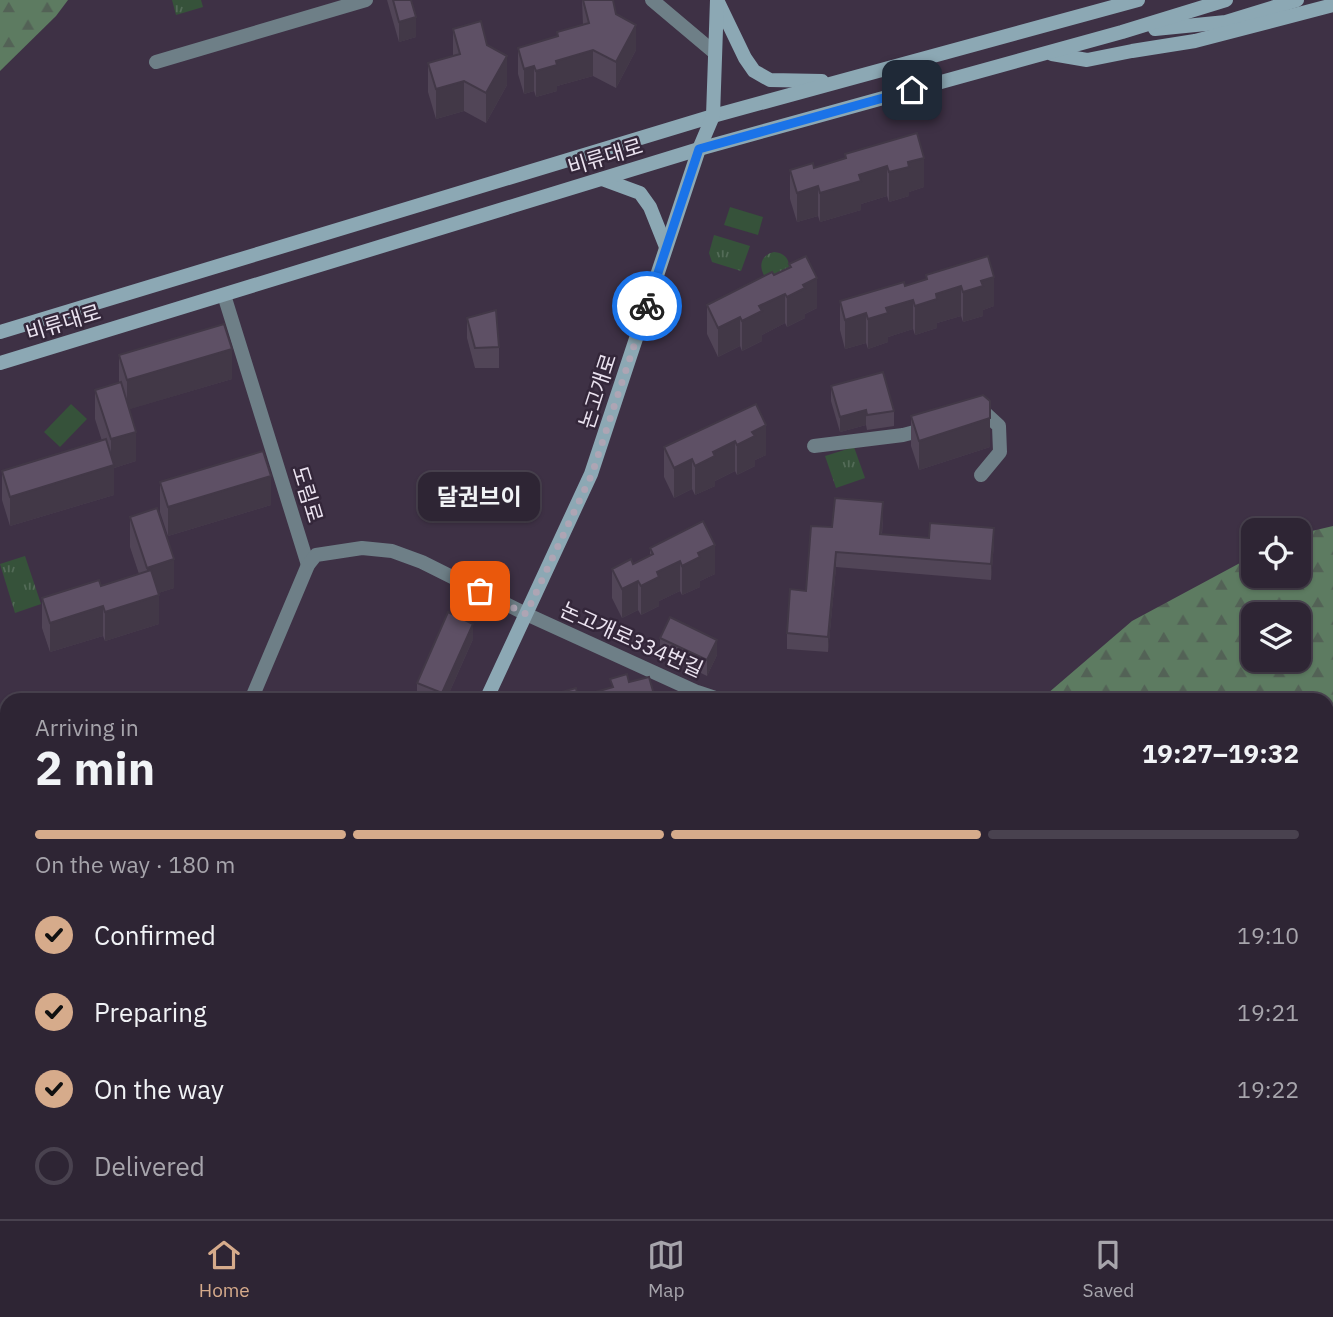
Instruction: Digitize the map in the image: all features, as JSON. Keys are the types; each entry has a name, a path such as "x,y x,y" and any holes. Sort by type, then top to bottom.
{"main road":[{"name":"논고개로","path":"489,693 592,474 699,149 713,116 717,0"},
{"path":"717,0 754,71 770,80 841,81"},
{"name":"비류대로","path":"0,332 713,116 1138,0"},
{"name":"비류대로","path":"0,363 699,149 1122,32 1226,0"},
{"path":"1122,32 1226,22 1297,0"},
{"path":"1047,53 1087,60 1195,41 1333,5"},
{"path":"602,179 640,193 650,207 666,247"}],"street":[{"path":"156,62 366,0"},
{"path":"652,0 715,53"},
{"name":"도림로","path":"224,295 308,565"},
{"path":"962,420 986,414 999,426 1000,452 981,475"},
{"path":"814,446 903,435 938,426"},
{"name":"논고개로334번길","path":"308,565 316,555 338,551 362,548 392,551 422,562 526,614 700,693"},
{"path":"254,693 308,565"}],"green space":[{"path":"0,0 68,0 56,16 0,71"},
{"path":"172,0 201,0 203,7 176,15"},
{"path":"730,207 763,217 758,235 724,225"},
{"path":"714,235 750,246 741,271 712,262 709,253"},
{"path":"774,252 787,259 787,274 765,277 762,262"},
{"path":"71,404 87,419 60,447 44,432"},
{"path":"854,447 865,478 836,488 825,456"},
{"path":"1333,526 1333,693 1048,693 1132,621 1241,562 1241,588 1311,588 1311,531"},
{"path":"25,556 41,604 15,613 0,564"}],"building":[{"path":"393,0 411,0 416,17 399,22"},
{"path":"583,0 613,0 616,14 636,25 616,62 593,50 556,61 557,65 536,71 534,66 524,69 518,48 558,36 557,32 589,23"},
{"path":"481,21 487,45 507,56 486,93 464,81 436,89 428,63 460,54 453,29"},
{"path":"917,133 924,158 908,162 909,167 889,172 887,166 859,175 861,181 820,193 818,186 797,193 790,170 813,163 814,168 846,158 845,154"},
{"path":"806,256 817,278 803,285 805,288 759,306 762,311 742,321 740,317 718,328 707,305 772,272 774,275 791,267 789,264"},
{"path":"988,256 994,277 981,281 983,286 963,292 961,286 936,294 937,299 915,306 913,300 886,308 888,313 868,319 866,313 845,320 840,301 904,282 905,286 927,279 926,275"},
{"path":"496,310 499,347 475,348 467,318"},
{"path":"224,324 232,349 127,380 119,355"},
{"path":"883,372 894,411 867,415 866,410 840,417 831,386"},
{"path":"121,382 136,432 111,439 95,390"},
{"path":"983,395 990,401 990,418 919,441 911,416"},
{"path":"756,404 766,425 752,432 755,436 737,445 735,441 713,452 715,456 695,466 692,459 674,468 664,447"},
{"path":"106,439 114,465 10,497 2,471"},
{"path":"263,451 271,476 168,507 160,482"},
{"path":"835,498 883,502 880,534 929,538 930,523 994,528 991,564 836,552 828,637 787,633 790,589 806,591 811,526 832,527"},
{"path":"157,508 174,559 147,568 130,517"},
{"path":"703,521 715,545 698,553 700,557 682,566 680,561 657,572 659,577 641,586 638,581 622,589 612,569 631,559 633,564 653,554 650,548"},
{"path":"151,570 159,595 105,612 103,606 50,623 42,598 99,580 101,586"},
{"path":"448,612 473,624 442,693 417,683"},
{"path":"670,617 717,640 707,660 660,638"},
{"path":"627,674 629,682 649,677 654,693 592,693 613,687 610,679"},
{"path":"576,688 577,693 562,692"}],"way so far":[{"path":"480,591 526,614 592,474 647,306"}],"place":[{"name":"달권브이","path":"480,591"}],"route":[{"path":"647,306 699,149 912,90"}]}
